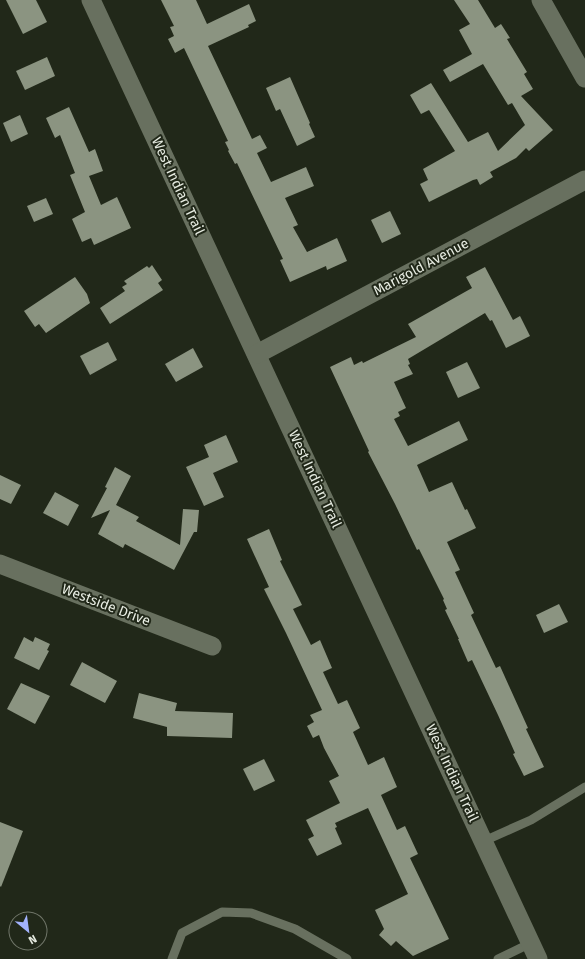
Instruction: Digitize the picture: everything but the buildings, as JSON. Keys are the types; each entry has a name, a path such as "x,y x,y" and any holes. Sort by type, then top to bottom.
{"street":[{"name":"West Indian Trail","path":"91,0 535,951"},
{"path":"541,0 585,78"},
{"name":"Marigold Avenue","path":"257,354 585,180"},
{"name":"Westside Drive","path":"0,564 212,646"}],"lane":[{"path":"484,841 532,820 585,787"},
{"path":"172,959 182,933 222,912 251,913 295,930 346,959"},
{"path":"498,959 535,951"}]}
